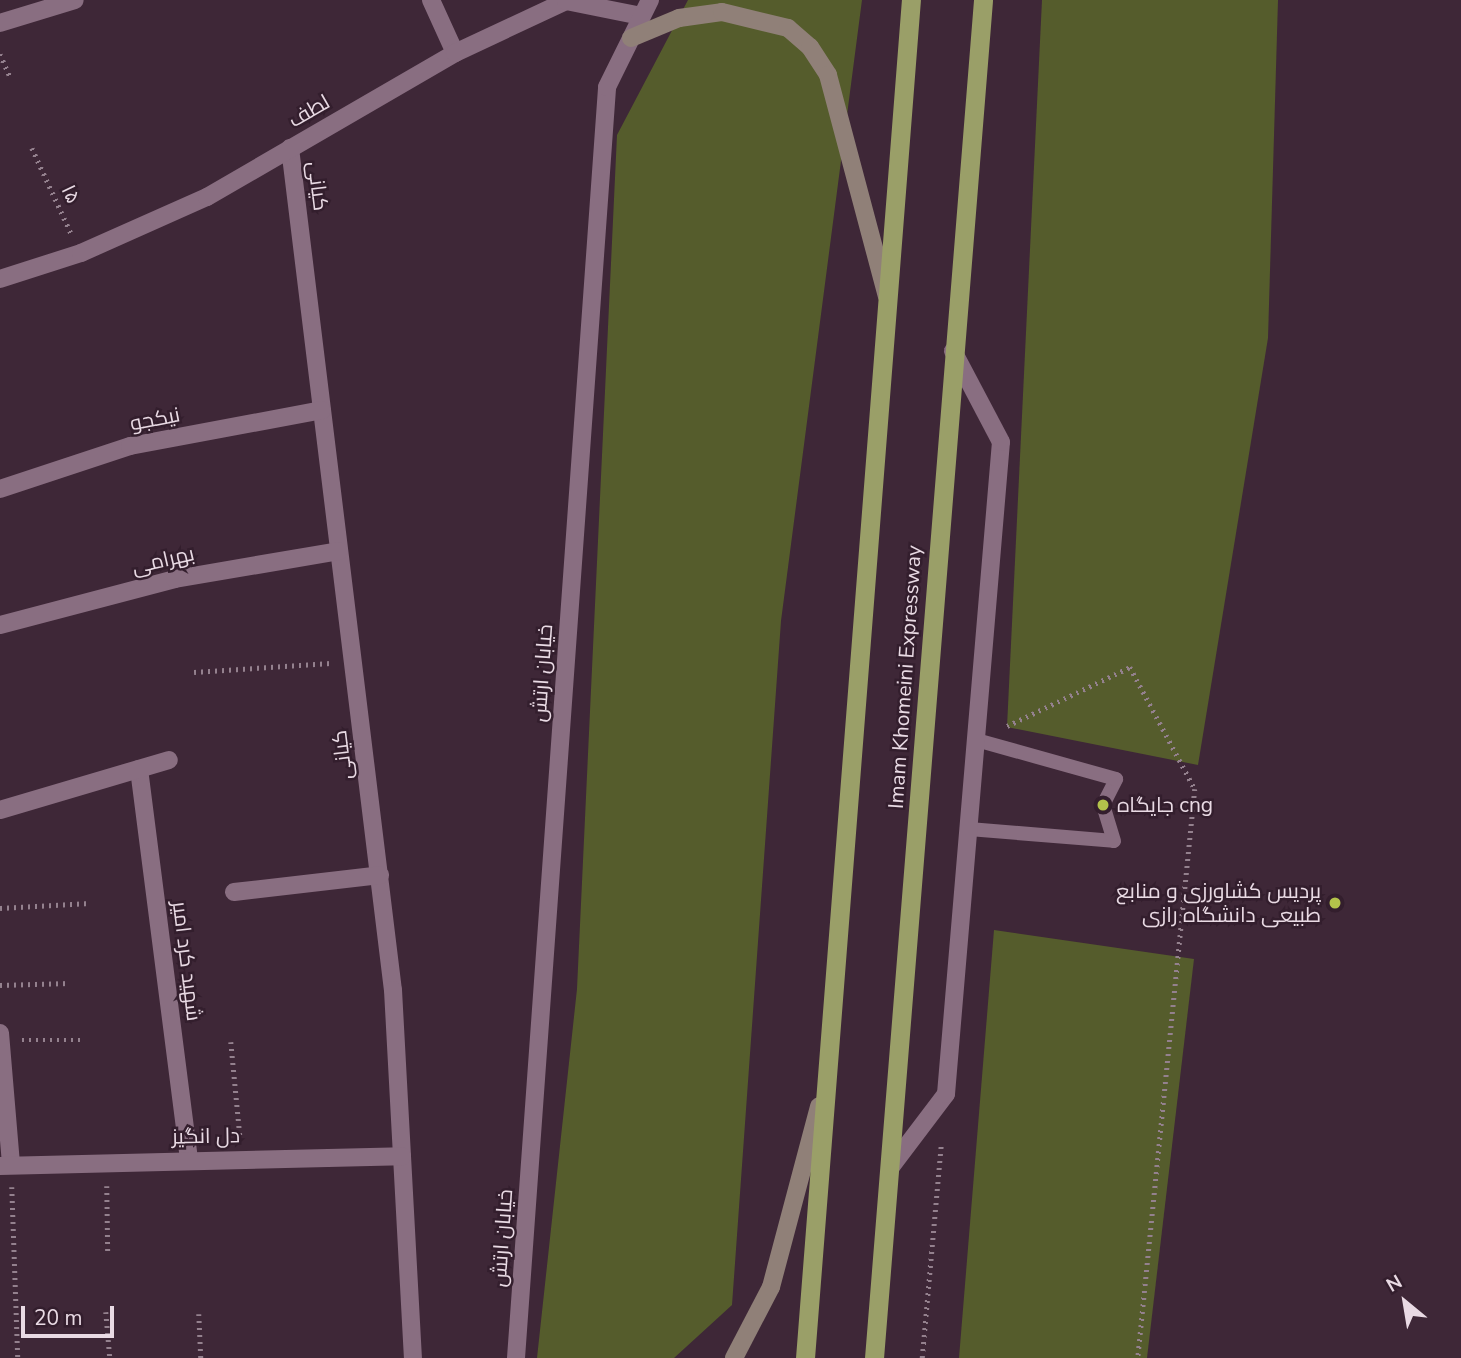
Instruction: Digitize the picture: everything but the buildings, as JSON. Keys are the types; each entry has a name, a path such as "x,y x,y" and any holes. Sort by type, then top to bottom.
{"highway":[{"path":"805,1358 911,0"},
{"name":"Imam Khomeini Expressway","path":"874,1358 983,0"}],"main road":[{"path":"742,0 756,17"},
{"path":"631,38 679,18 756,17 788,28 828,75 853,186 889,302"},
{"path":"734,1358 771,1287 826,1079"}],"street":[{"path":"0,23 75,0"},
{"path":"430,0 455,53"},
{"name":"لطف","path":"0,279 81,253 207,197 455,53 566,1 645,8"},
{"name":"خیابان ارتش","path":"516,1358 607,87 645,8"},
{"name":"کیانی","path":"290,148 380,875 402,1156 413,1358"},
{"path":"890,1168 946,1094 1001,442 953,351"},
{"name":"نیکجو","path":"0,489 130,446 323,410"},
{"name":"بهرامی","path":"0,625 175,579 339,551"},
{"path":"0,810 169,760"},
{"name":"شهید کرد امیر","path":"139,769 189,1159"},
{"path":"234,892 380,875"},
{"path":"0,1033 6,1166"},
{"name":"دل انگیز","path":"6,1166 107,1160 402,1156"}],"lane":[{"path":"969,829 1114,841 1103,805 1116,779 976,740"}],"path":[{"path":"0,54 11,79"},
{"name":"۱۵","path":"32,148 81,253"},
{"path":"194,672 353,662"},
{"path":"976,740 1130,667 1195,789 1138,1358"},
{"path":"0,908 90,903"},
{"path":"0,985 70,983"},
{"path":"1,1039 83,1040"},
{"path":"231,1042 242,1158"},
{"path":"922,1358 946,1094"},
{"path":"107,1160 108,1254"},
{"path":"6,1166 18,1358"},
{"path":"106,1312 110,1358"},
{"path":"199,1314 201,1358"}],"green space":[{"path":"688,0 862,0 781,621 732,1305 674,1358 537,1358 577,989 617,135"},
{"path":"1042,0 1278,0 1268,338 1198,765 1007,727"},
{"path":"994,930 1194,959 1147,1358 959,1358"}],"place":[{"name":"جایگاه cng","path":"1103,805"},
{"name":"پردیس کشاورزی و منابع طبیعی دانشگاه رازی","path":"1335,903"}]}
